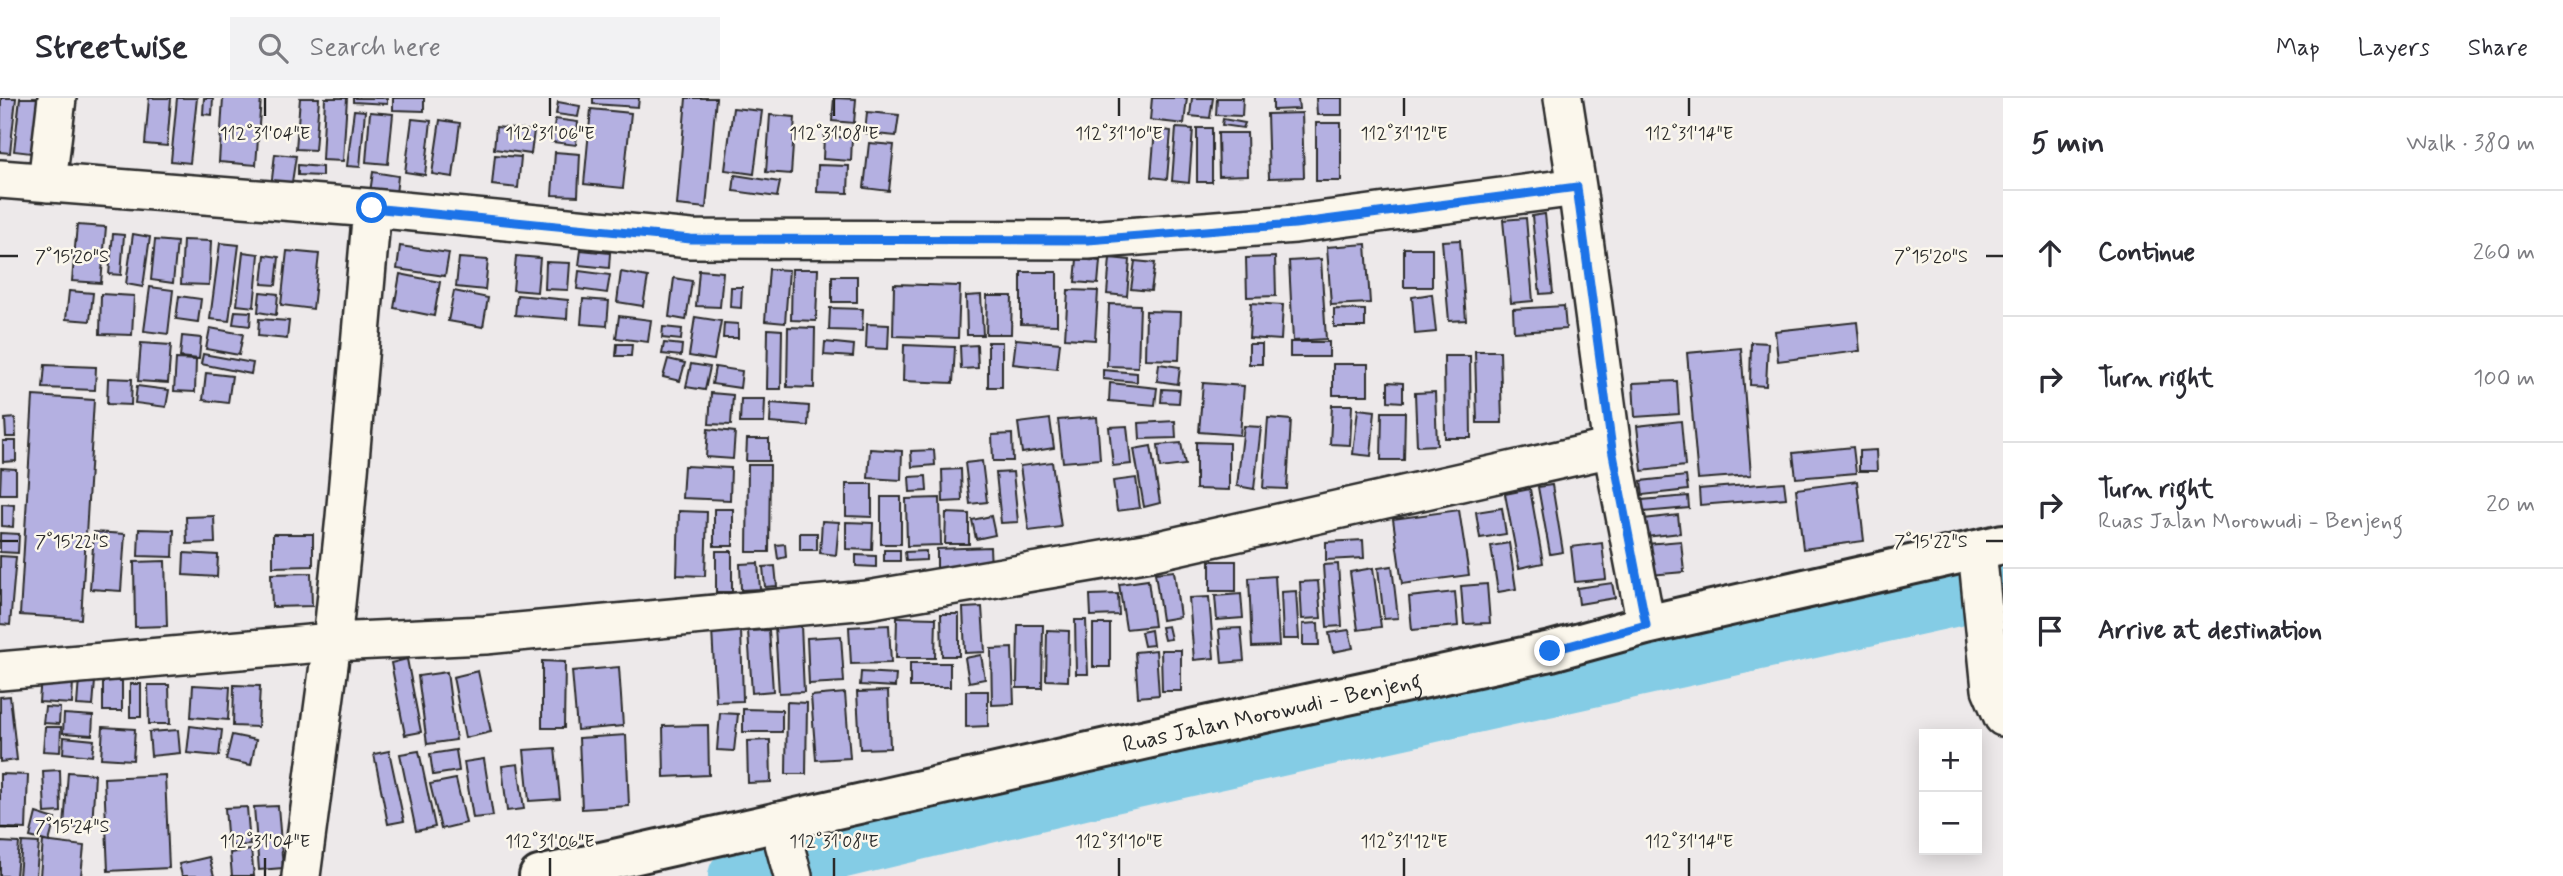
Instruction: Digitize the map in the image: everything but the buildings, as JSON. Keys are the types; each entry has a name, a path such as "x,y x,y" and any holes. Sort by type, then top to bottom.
{"main road":[{"name":"Ruas Jalan Morowudi - Benjeng","path":"539,876 1550,651 1646,625 1990,547"}],"street":[{"path":"47,183 57,98"},
{"path":"1563,98 1612,449 1646,625"},
{"path":"0,179 372,208 691,239 1088,240 1295,224 1577,187"},
{"path":"301,876 332,642 372,208"},
{"path":"0,671 332,642 485,635 867,600 1150,552 1612,449"},
{"path":"1990,547 1991,689 2003,717"},
{"path":"778,821 793,876"}],"waterway":[{"path":"736,876 1104,787 2003,588"}],"route":[{"path":"372,208 691,239 1088,240 1295,224 1577,187 1612,449 1646,625 1550,651"}]}
